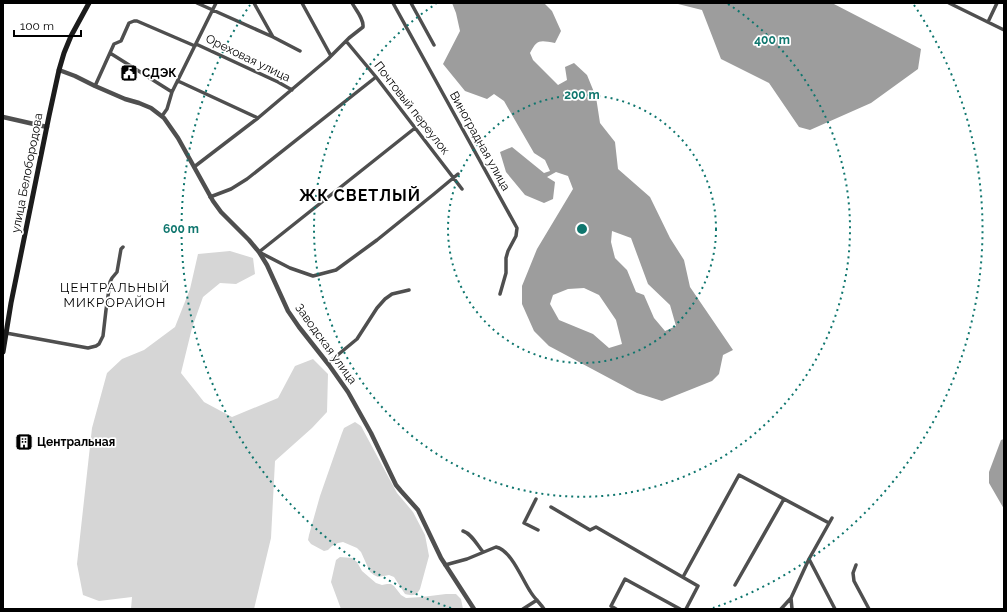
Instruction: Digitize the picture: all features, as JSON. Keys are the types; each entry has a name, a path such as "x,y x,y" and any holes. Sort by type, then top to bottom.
{"main road":[{"name":"улица Белобородова","path":"3,352 11,303 59,70 71,36 90,3"}],"street":[{"path":"197,3 274,37 300,51"},
{"path":"162,116 167,109 172,92 216,3"},
{"path":"254,3 274,37"},
{"path":"302,3 331,56"},
{"path":"194,167 292,90 331,56 352,35 363,27 362,21 352,3"},
{"name":"Виноградная улица","path":"393,3 516,228 516,236 506,258 506,272 500,294"},
{"path":"411,3 434,45"},
{"path":"949,3 1004,30"},
{"path":"988,22 997,3"},
{"name":"Ореховая улица","path":"110,53 114,44 121,41 129,23 134,20 195,45 278,82 292,90"},
{"name":"Почтовый переулок","path":"346,41 376,77 462,189"},
{"path":"95,86 110,53 172,92"},
{"name":"Заводская улица","path":"59,70 125,99 151,108 164,118 178,138 210,197 221,212 259,252 267,265 288,311 328,363 351,397 396,486 418,510 445,565 474,609"},
{"path":"210,197 231,190 247,179 376,77"},
{"path":"178,81 258,118"},
{"path":"3,117 47,127"},
{"path":"415,128 259,252 290,268 313,276 339,269 458,174"},
{"path":"6,333 88,348 99,344 103,336 111,280 117,272 121,249 123,247"},
{"path":"328,363 357,339 377,308 385,299 392,294 409,290"},
{"path":"683,577 739,475 828,524"},
{"path":"536,499 524,522 538,530"},
{"path":"735,585 784,500"},
{"path":"550,507 590,530 596,527 698,586 686,609"},
{"path":"781,609 791,598 809,559 832,518"},
{"path":"463,531 471,537 483,552"},
{"path":"445,565 467,559 496,547 502,549 512,561 530,592 544,609"},
{"path":"809,559 834,609"},
{"path":"856,564 853,573 854,581 869,609"},
{"path":"616,609 611,606 624,579 680,609"},
{"path":"791,598 792,609"},
{"path":"523,609 537,600"}],"shaded area":[{"path":"452,3 544,3 552,11 561,31 555,43 542,41 535,45 530,53 533,60 558,85 567,80 565,67 574,63 587,75 596,97 600,123 615,142 618,169 650,197 670,238 684,260 690,287 733,350 723,355 719,374 712,381 662,401 637,393 549,346 534,331 522,304 522,286 537,249 573,189 568,176 556,172 547,177 555,182 553,199 544,203 525,195 506,172 500,152 512,147 544,173 550,171 545,160 534,153 504,101 494,94 487,99 465,91 443,64 460,31","holes":["612,231 631,238 648,284 670,305 676,326 665,331 654,318 644,295 636,292 627,270 615,258 611,242","584,288 599,295 616,320 622,344 609,348 593,334 559,320 550,304 553,295 568,289"]},
{"path":"674,3 832,3 921,49 918,69 871,103 810,130 799,127 769,83 721,59 702,10"},
{"path":"230,251 253,258 255,274 236,284 220,283 203,297 192,328 181,373 204,402 232,417 278,398 295,366 313,359 328,374 327,412 312,428 275,461 271,538 254,609 131,609 132,597 99,601 83,595 77,564 92,428 107,373 122,359 144,350 175,327 190,289 198,254"},
{"path":"355,422 361,426 397,493 413,512 425,535 429,556 420,589 414,595 405,594 394,577 389,575 378,577 370,572 361,552 357,548 343,542 338,543 324,551 311,544 308,540 320,496 342,433 344,428"},
{"path":"1004,439 1004,509 989,483 989,472 1001,440"},
{"path":"340,557 352,558 357,562 362,571 376,583 382,585 391,584 401,595 406,598 456,594 461,599 463,609 341,609 331,582 336,560"}],"place":[{"name":"СДЭК","path":"129,73"},
{"name":"Центральная","path":"24,442"}],"district":[{"name":"ЖК СВЕТЛЫЙ","path":"360,195"},
{"name":"ЦЕНТРАЛЬНЫЙ МИКРОРАЙОН","path":"115,294"}]}
